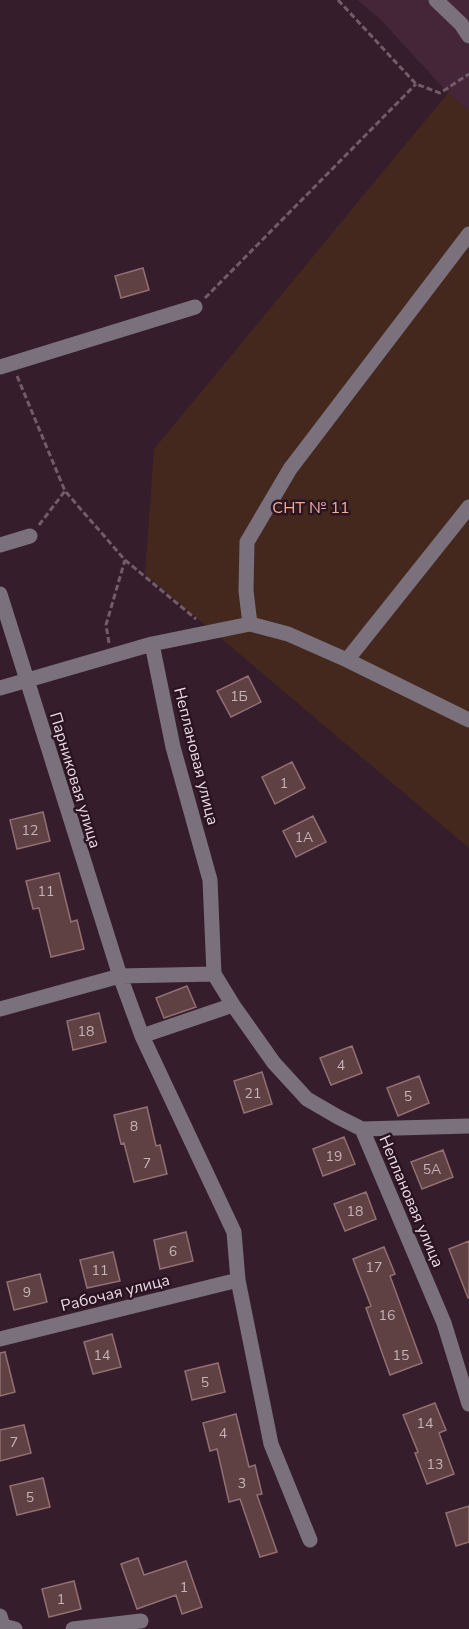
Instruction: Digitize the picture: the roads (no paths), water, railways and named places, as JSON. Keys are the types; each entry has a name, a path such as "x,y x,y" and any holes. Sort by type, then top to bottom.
{"street":[{"path":"436,0 461,24 469,36"},
{"path":"250,624 246,591 247,542 290,469 469,234"},
{"path":"6,365 195,308"},
{"path":"346,660 469,507"},
{"path":"0,545 30,536"},
{"name":"Парниковая улица","path":"0,594 120,976 142,1036 234,1232 238,1280 271,1444 310,1540"},
{"path":"0,687 152,644 250,624 288,634 346,660 468,721"},
{"name":"Неплановая улица","path":"152,644 173,747 210,880 214,974 274,1063 307,1099 362,1129 444,1323 469,1404"},
{"path":"0,1009 120,976 214,974"},
{"path":"142,1036 233,1005"},
{"path":"362,1129 469,1126"},
{"name":"Рабочая улица","path":"0,1339 238,1280"},
{"path":"0,1616 3,1626 15,1629"},
{"path":"73,1629 141,1621"}],"park label":[{"name":"СНТ № 11","path":"311,507"}]}
